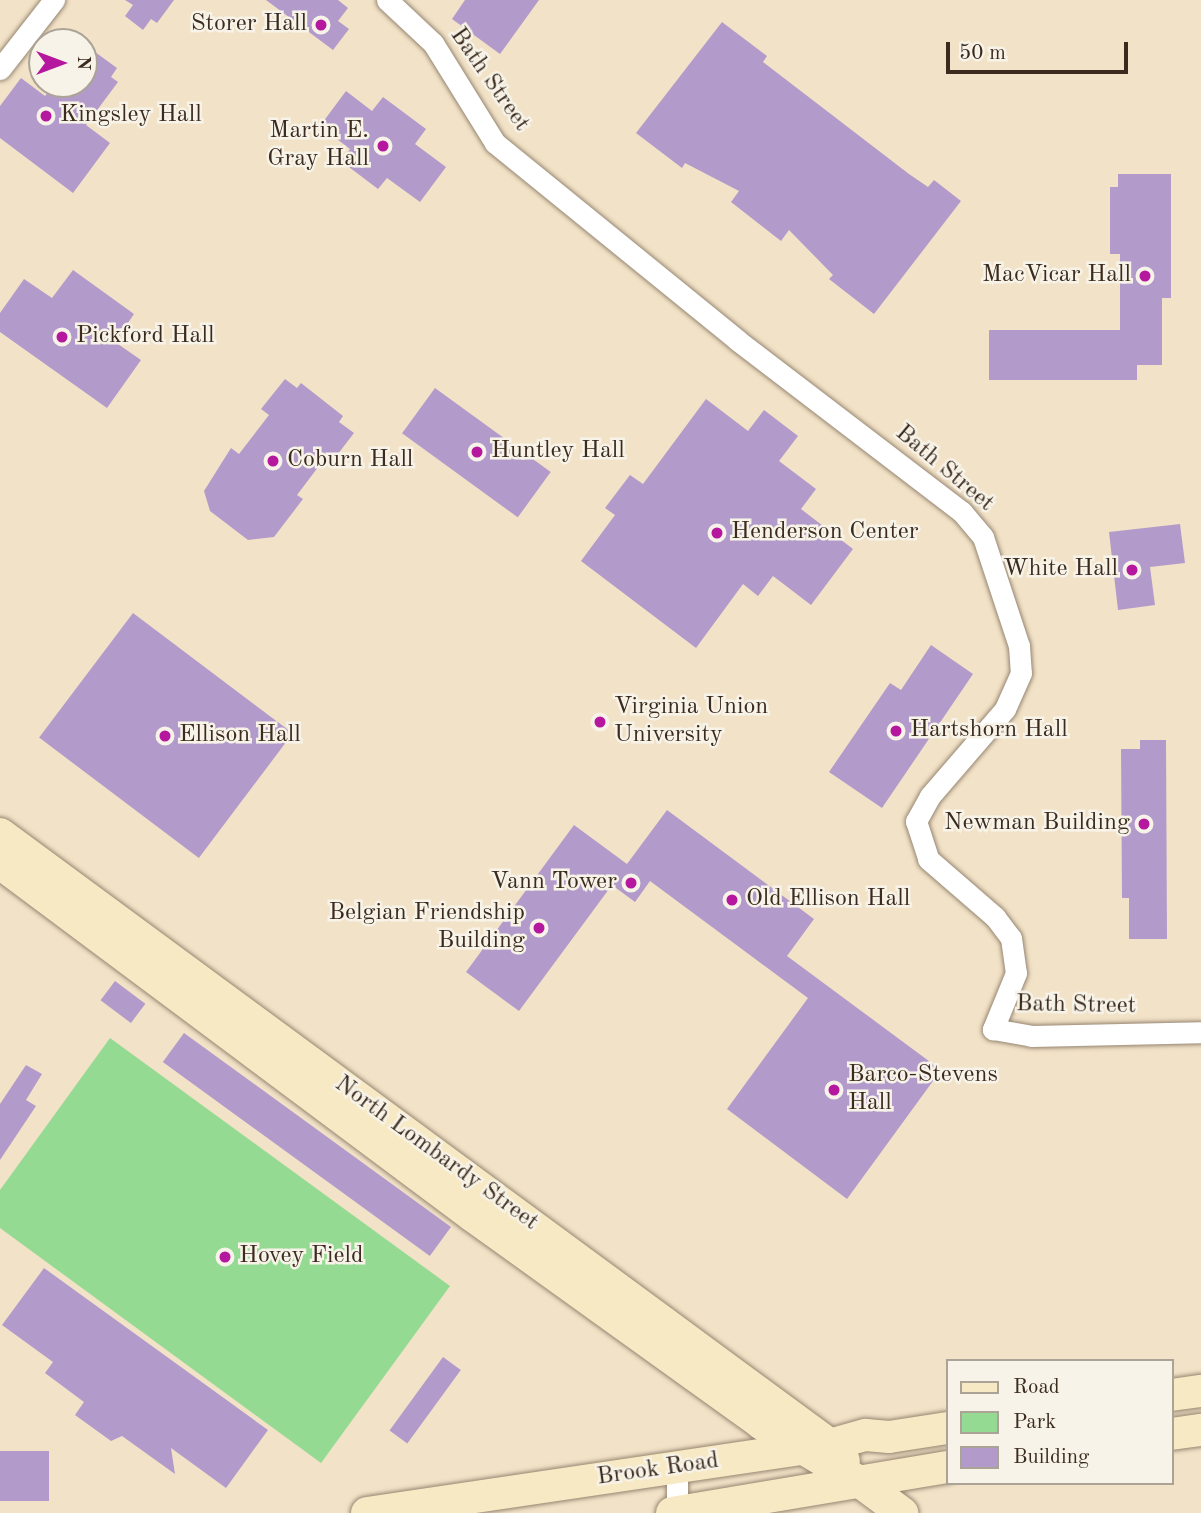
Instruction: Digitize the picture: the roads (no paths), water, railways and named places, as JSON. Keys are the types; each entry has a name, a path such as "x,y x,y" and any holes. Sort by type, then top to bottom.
{"main road":[{"name":"North Lombardy Street","path":"0,834 830,1445 863,1484"},
{"name":"North Lombardy Street","path":"0,863 473,1216 799,1449 863,1484 902,1513"},
{"path":"1173,1395 1201,1391"},
{"name":"Brook Road","path":"368,1513 830,1445 866,1435 889,1437 946,1428"},
{"path":"1173,1434 1201,1430"},
{"name":"Brook Road","path":"675,1513 863,1484 946,1467"}],"street":[{"path":"0,69 54,0"},
{"name":"Bath Street","path":"387,0 433,43 495,143 737,340 962,512 984,537 1019,646 1021,673 1005,709 930,796 916,821 928,859 995,917 1011,938 1016,973 993,1029 1031,1036 1201,1032"},
{"path":"675,1513 677,1468"}],"place":[{"name":"Storer Hall","path":"321,25"},
{"name":"Kingsley Hall","path":"46,116"},
{"name":"Martin E. Gray Hall","path":"383,146"},
{"name":"MacVicar Hall","path":"1145,276"},
{"name":"Pickford Hall","path":"62,337"},
{"name":"Huntley Hall","path":"477,452"},
{"name":"Coburn Hall","path":"273,461"},
{"name":"Henderson Center","path":"717,533"},
{"name":"White Hall","path":"1132,570"},
{"name":"Virginia Union University","path":"600,722"},
{"name":"Hartshorn Hall","path":"896,731"},
{"name":"Ellison Hall","path":"165,736"},
{"name":"Newman Building","path":"1144,824"},
{"name":"Vann Tower","path":"631,883"},
{"name":"Old Ellison Hall","path":"732,900"},
{"name":"Belgian Friendship Building","path":"539,928"},
{"name":"Barco-Stevens Hall","path":"834,1090"},
{"name":"Hovey Field","path":"225,1257"}]}
